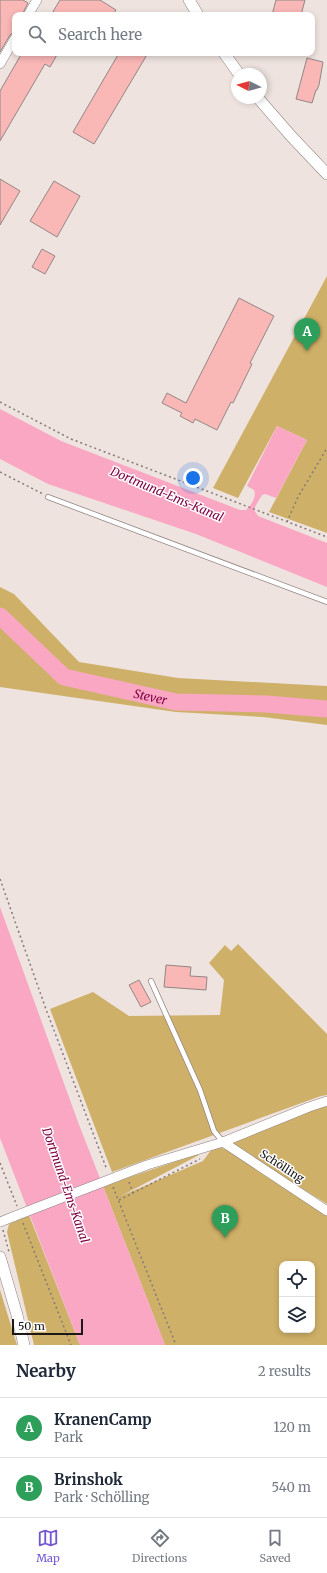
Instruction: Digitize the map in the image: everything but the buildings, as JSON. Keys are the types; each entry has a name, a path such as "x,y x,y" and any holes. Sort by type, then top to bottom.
{"street":[{"path":"30,12 37,0"},
{"path":"189,0 196,12"},
{"path":"0,64 12,43"},
{"path":"226,56 235,68"},
{"path":"263,104 327,174"},
{"path":"0,1222 116,1176 223,1142 327,1101"},
{"name":"Schölling","path":"223,1142 327,1211"},
{"path":"0,1258 17,1315 24,1345"}],"lane":[{"path":"48,497 327,602"},
{"path":"151,981 200,1090 214,1131 223,1142"}],"path":[{"path":"0,402 71,439 327,537"},
{"path":"287,522 298,497 327,448"},
{"path":"0,472 48,497"},
{"path":"0,879 47,1012 106,1168"},
{"path":"176,1345 119,1200 200,1159"},
{"path":"128,1178 133,1193"},
{"path":"46,1282 71,1345"}],"shaded area":[{"path":"327,276 327,533 269,512 307,440 277,426 238,498 213,488"},
{"path":"0,587 14,594 79,662 178,678 327,686 327,725 263,717 176,712 0,687"},
{"path":"238,944 327,1034 327,1095 112,1172 50,1009 93,992 129,1016 220,1015 224,980 209,963 225,945 231,951"},
{"path":"327,1104 327,1204 236,1148 233,1143 234,1138"},
{"path":"214,1146 225,1149 327,1216 327,1345 165,1345 103,1186 198,1154 199,1155 121,1196 203,1161"},
{"path":"29,1215 80,1345 34,1345 7,1232 9,1224"},
{"path":"0,1290 17,1345 0,1345"}],"water":[{"name":"Dortmund-Ems-Kanal","path":"0,409 61,441 240,510 246,510 253,501 255,495 254,490 247,486 277,426 307,440 276,498 265,494 262,495 254,510 258,516 327,543 327,587 196,534 48,484 0,459"},
{"name":"Dortmund-Ems-Kanal","path":"0,907 78,1122 165,1345 80,1345 0,1138"}],"waterway":[{"name":"Stever","path":"0,616 64,677 176,702 266,704 327,709"}],"place":[{"name":"KranenCamp","path":"307,351"},
{"name":"Brinshok","path":"225,1238"}]}
